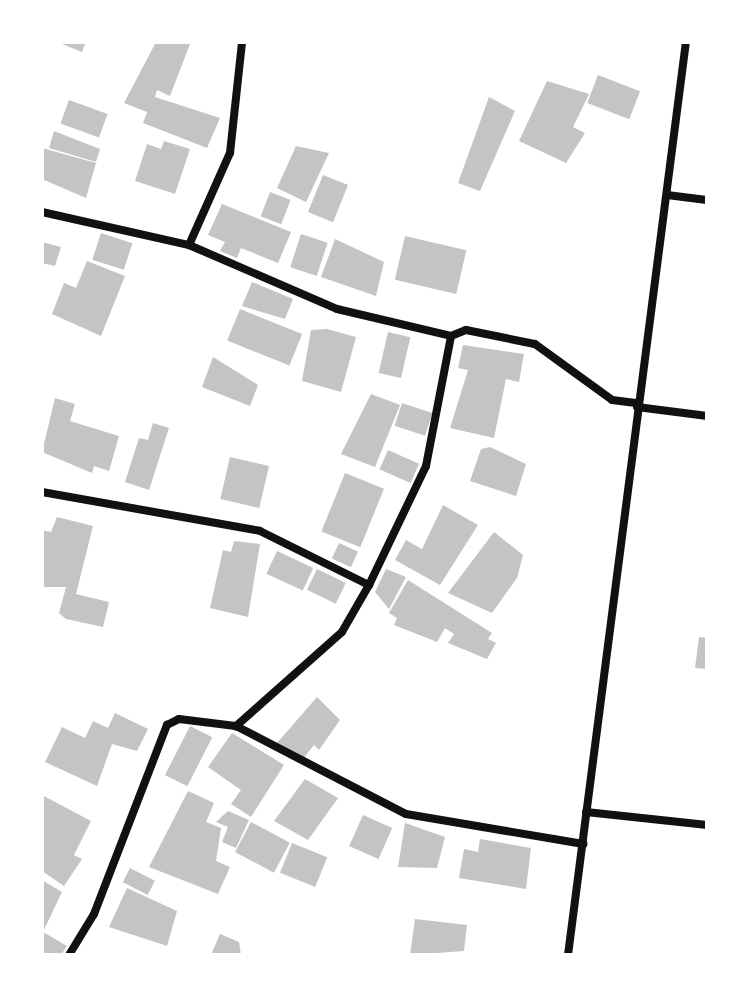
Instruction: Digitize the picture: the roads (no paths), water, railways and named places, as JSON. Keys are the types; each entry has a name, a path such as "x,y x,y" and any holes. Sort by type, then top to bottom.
{"street":[{"path":"189,245 230,153 242,42"},
{"path":"568,955 686,42"},
{"path":"667,195 707,200"},
{"path":"42,212 189,245 337,309 451,336 466,330 535,344 612,400 707,416"},
{"path":"236,726 342,632 369,585 426,466 451,336"},
{"path":"42,492 260,531 369,585"},
{"path":"69,955 94,914 167,725 179,719 236,726 406,814 583,844"},
{"path":"586,812 707,825"}]}
